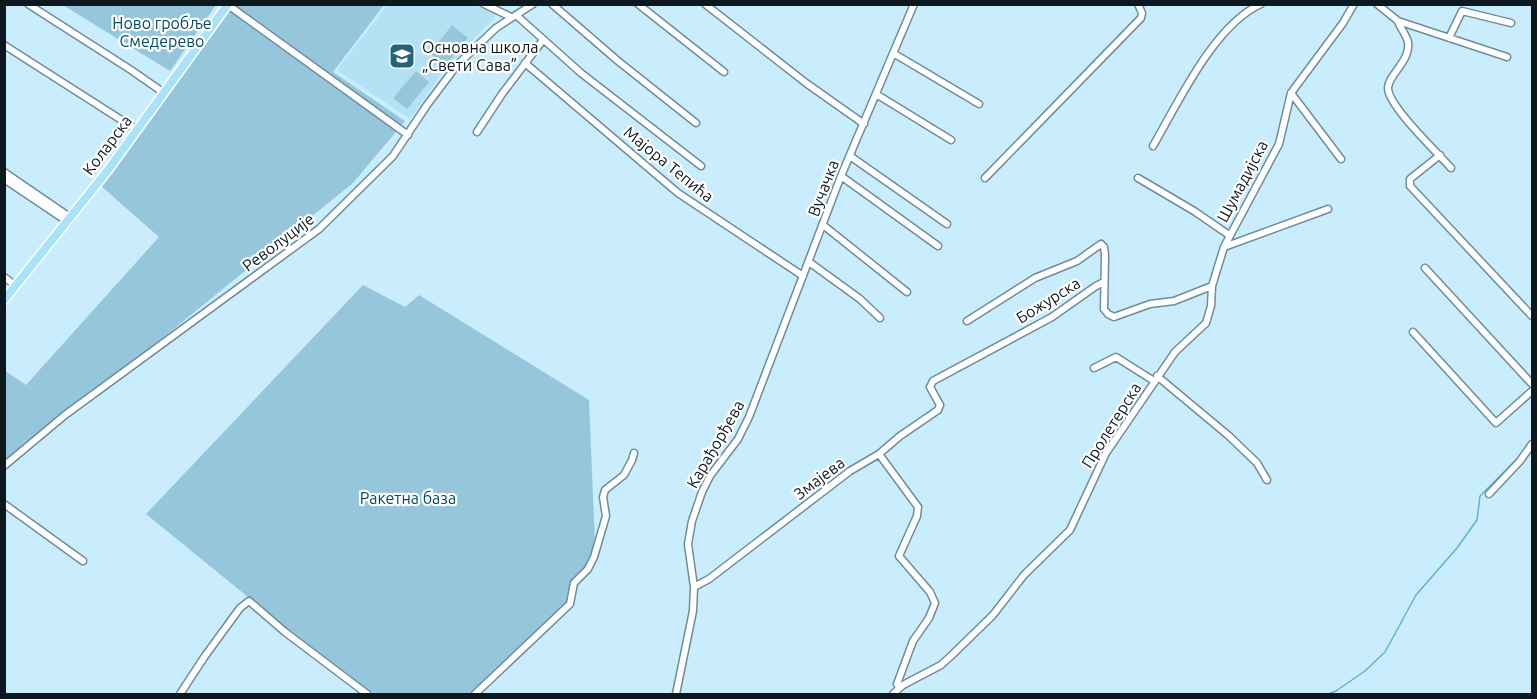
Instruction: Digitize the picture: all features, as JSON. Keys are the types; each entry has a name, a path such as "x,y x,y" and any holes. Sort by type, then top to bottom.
{"main road":[{"name":"Коларска","path":"4,300 69,220 228,5"}],"street":[{"path":"28,4 131,69 164,93"},
{"path":"484,4 513,16 581,73 701,166"},
{"name":"Револуције","path":"4,466 65,416 319,229 381,169 408,135 453,69 477,45 513,16 533,4"},
{"path":"552,4 618,61 696,123"},
{"path":"638,4 724,72"},
{"path":"705,4 806,83 864,123"},
{"name":"Вучачка","path":"762,385 841,176 914,4"},
{"path":"985,178 1141,18 1142,13 1138,4"},
{"path":"1153,146 1210,51 1240,17 1261,4"},
{"name":"Шумадијска","path":"1224,247 1279,144 1291,93 1342,24 1353,4"},
{"path":"1377,4 1398,21 1507,57"},
{"path":"228,5 408,135"},
{"path":"1449,38 1462,11 1511,23"},
{"path":"1398,21 1408,48 1389,84 1389,91 1393,102 1451,168"},
{"path":"477,132 543,40"},
{"path":"4,45 137,130"},
{"path":"893,53 979,104"},
{"name":"Мајора Тепића","path":"525,63 678,193 803,276"},
{"path":"1291,93 1341,159"},
{"path":"876,94 951,140"},
{"path":"1440,155 1410,179 1410,186 1533,316"},
{"path":"850,156 947,224"},
{"path":"4,172 69,220"},
{"path":"841,176 938,246"},
{"path":"1138,178 1229,234"},
{"path":"4,179 69,220"},
{"path":"1224,247 1328,209"},
{"path":"823,225 907,292"},
{"name":"Божурска","path":"931,384 956,367 1052,317 1104,282 1104,247 1101,244 1077,261 1035,278 967,321"},
{"name":"Пролетерска","path":"893,694 918,675 941,665 952,655 993,615 1023,575 1070,530 1106,453 1181,345 1206,323 1211,306 1212,286 1224,247"},
{"path":"809,261 860,299 880,318"},
{"path":"1425,268 1533,384"},
{"path":"4,277 16,286"},
{"path":"1104,282 1104,309 1114,317 1150,304 1174,301 1212,286"},
{"path":"1413,332 1496,423 1533,391"},
{"path":"1094,368 1116,357 1156,379 1229,436 1257,463 1267,480"},
{"name":"Змајева","path":"694,587 716,575 850,471 879,454 940,408 931,390 931,384"},
{"name":"Карађорђева","path":"675,694 693,619 694,587 688,544 698,501 715,467 744,428 762,385"},
{"path":"1489,494 1533,444"},
{"path":"475,694 570,604 574,583 588,569 596,550 606,516 603,497 605,490 624,475 634,453"},
{"path":"879,454 918,507 917,516 899,556 930,592 935,603 929,618 913,641 897,684 898,688"},
{"path":"4,504 83,561"},
{"path":"180,694 240,608 249,601 285,632 367,694"}],"shaded area":[{"name":"Основна школа „Свети Сава”","path":"387,5 476,5 494,12 495,15 444,70 410,119 337,70"}],"green space":[{"name":"Ново гробље Смедерево","path":"216,4 170,71 63,5"},
{"path":"234,5 384,5 333,72 405,121 353,183 5,463 4,370 26,385 159,237 101,186"},
{"path":"452,25 468,38 445,66 430,53"},
{"path":"416,71 429,82 407,109 393,98"},
{"name":"Ракетна база","path":"363,285 405,307 419,295 589,400 595,544 587,566 572,581 568,602 470,694 367,694 146,514"}],"waterway":[{"path":"1328,694 1365,671 1385,652 1416,595 1457,548 1477,520 1480,496 1520,456"}],"place":[{"name":"Основна школа „Свети Сава”","path":"402,56"}]}
